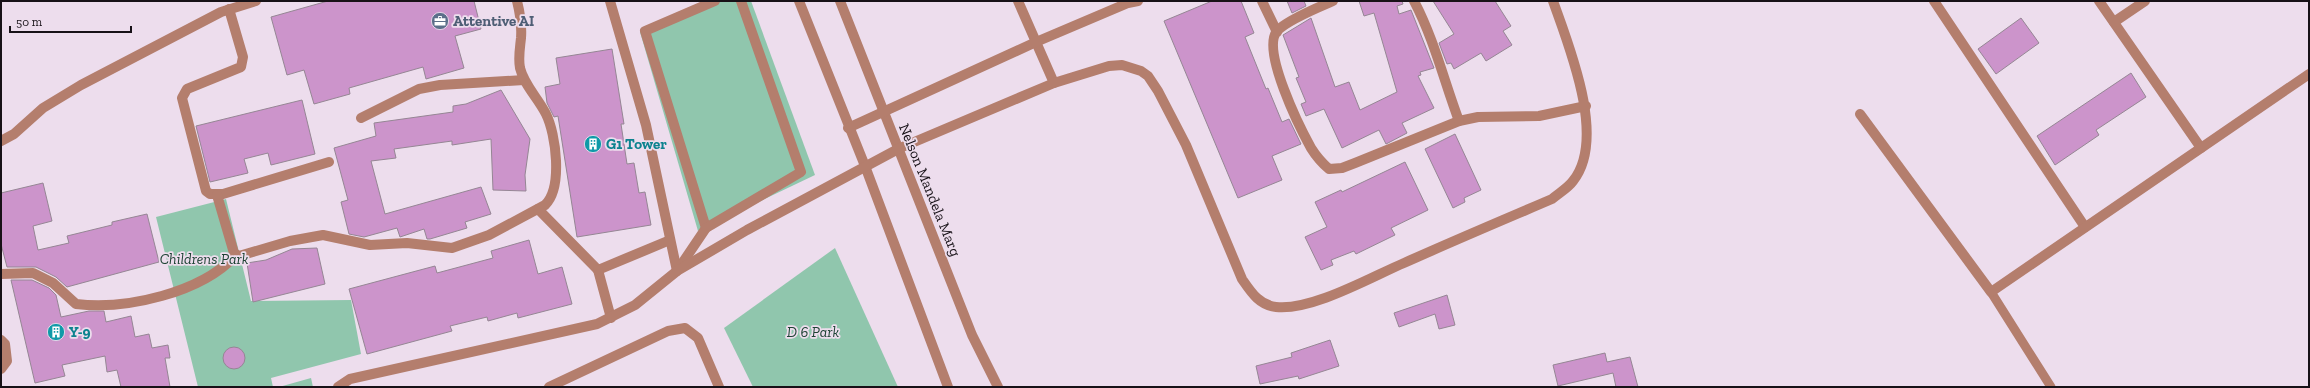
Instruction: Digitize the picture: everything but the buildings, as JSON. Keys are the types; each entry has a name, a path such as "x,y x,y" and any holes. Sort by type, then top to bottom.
{"street":[{"path":"1,141 14,134 43,108 81,85 229,9 256,1"},
{"path":"1,274 33,273 53,283 76,304 112,304 179,291 198,284 218,272 236,256 290,241 323,235 370,245 407,243 452,248 489,235 538,209 551,199 554,193 555,153 550,123 524,80 520,69 521,24 517,1"},
{"path":"610,1 646,125 677,271"},
{"path":"706,228 645,31 715,1"},
{"path":"677,271 706,228 801,172 741,1"},
{"path":"799,1 848,128 865,166 948,387"},
{"name":"Nelson Mandela Marg","path":"840,1 883,112 900,148 972,335 998,387"},
{"path":"1018,1 1054,83"},
{"path":"848,128 1036,42 1128,3 1138,1"},
{"path":"1262,1 1277,32"},
{"path":"1333,1 1286,24 1277,32 1272,41 1273,52 1285,89 1311,149 1329,169 1342,168 1355,164 1459,121 1478,117 1538,116 1586,106"},
{"path":"1414,1 1431,38 1441,74 1459,121"},
{"path":"338,387 350,379 597,324 635,305 677,271 810,194 900,148 1054,83 1110,66 1132,67 1148,76 1158,91 1186,145 1242,279 1262,303 1274,307 1299,306 1323,298 1552,199 1574,181 1580,168 1587,126 1586,106 1570,48 1554,1"},
{"path":"1934,1 2085,227"},
{"path":"2099,1 2200,148"},
{"path":"2114,22 2145,1"},
{"path":"229,9 243,57 241,67 187,89 182,98 204,186 210,194 217,196 329,162"},
{"path":"1860,114 1991,292 2309,74"},
{"path":"361,118 419,89 446,84 524,80"},
{"path":"217,196 236,256"},
{"path":"538,209 598,270 611,318"},
{"path":"598,270 670,240"},
{"path":"549,387 668,331 685,328 698,338 719,387"},
{"path":"1,340 5,344 8,361 1,369"}],"lane":[{"path":"1991,292 2051,387"}],"green space":[{"path":"715,1 751,1 815,175 698,231 640,32"},
{"name":"Childrens Park","path":"226,199 251,301 351,300 361,354 271,378 273,387 198,387 156,217"},
{"name":"D 6 Park","path":"835,248 898,387 753,387 724,328"},
{"path":"311,378 313,387 279,387"}],"place":[{"name":"Attentive AI","path":"440,21"},
{"name":"G1 Tower","path":"593,144"},
{"name":"Y-9","path":"56,332"}]}
